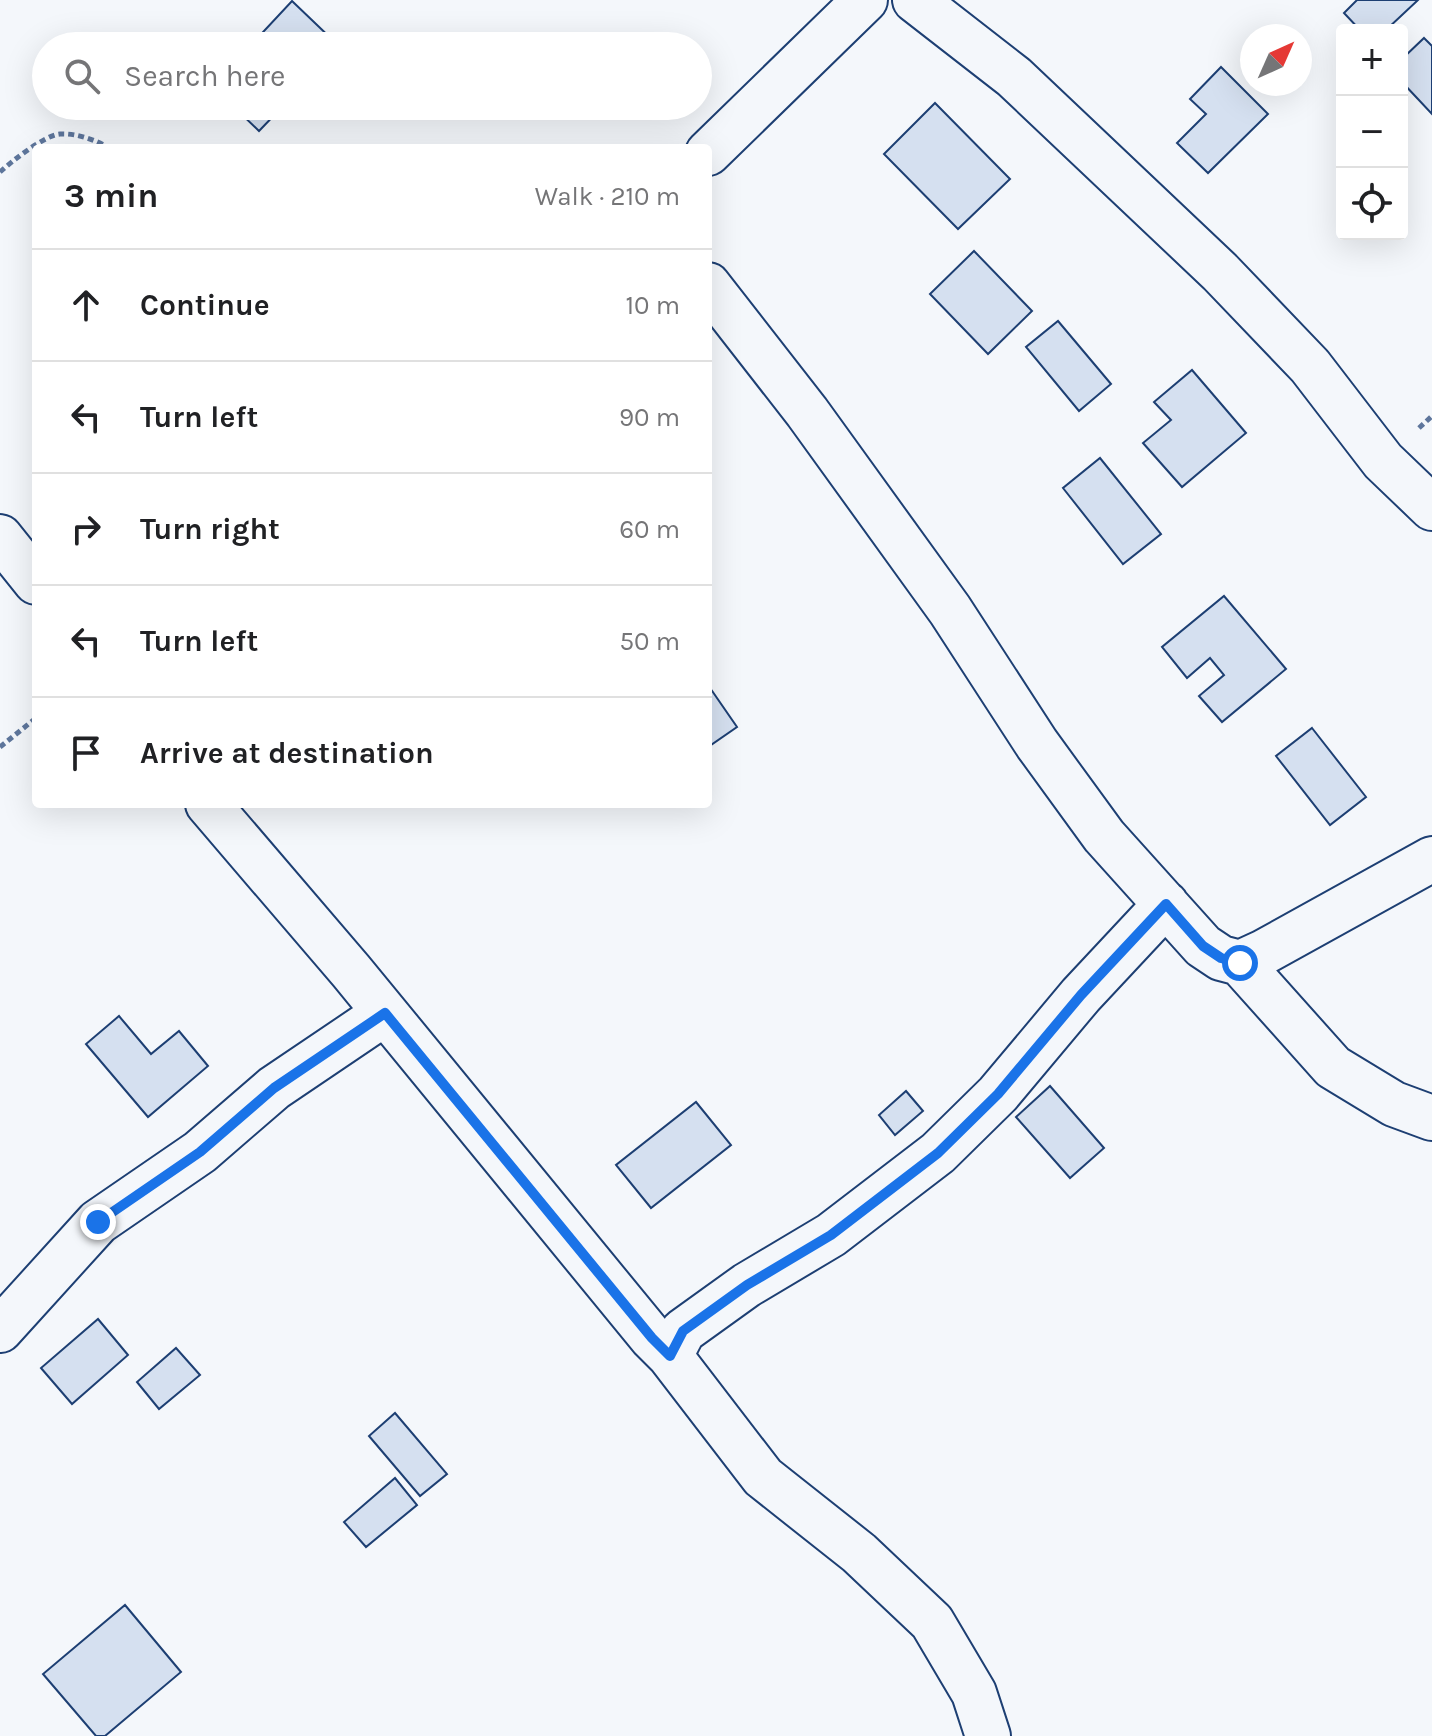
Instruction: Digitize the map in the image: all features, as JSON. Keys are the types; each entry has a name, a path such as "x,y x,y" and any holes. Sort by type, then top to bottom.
{"street":[{"path":"712,149 865,0"},
{"path":"915,0 1014,77 1220,272 1310,366 1383,461 1432,508"},
{"path":"712,290 807,412 941,597 1037,744 1104,836 1203,946 1221,958 1240,963 1333,1067 1394,1104 1432,1118"},
{"path":"0,537 32,577"},
{"path":"211,808 670,1356 763,1477 859,1553 932,1622 974,1693 988,1736"},
{"path":"1240,963 1432,859"},
{"path":"670,1356 683,1331 747,1285 831,1235 938,1153 998,1094 1081,995 1166,904"},
{"path":"0,1330 98,1222 200,1152 274,1088 385,1013"}],"path":[{"path":"39,144 58,134 95,139 103,144"},
{"path":"0,172 32,147"},
{"path":"0,747 32,721"}],"building":[{"path":"1357,0 1418,0 1392,24 1354,24 1344,13"},
{"path":"292,1 324,32 263,32"},
{"path":"1424,38 1432,46 1432,114 1408,88 1408,53"},
{"path":"1221,67 1240,86 1240,96 1250,96 1268,114 1208,173 1177,143 1206,114 1190,99"},
{"path":"935,103 1010,179 958,229 884,154"},
{"path":"248,120 270,120 259,131"},
{"path":"974,251 1032,311 988,354 930,294"},
{"path":"1058,321 1111,384 1079,411 1026,347"},
{"path":"1192,370 1246,433 1182,487 1143,443 1171,420 1154,402"},
{"path":"1100,458 1161,534 1123,564 1063,488"},
{"path":"1224,596 1286,669 1222,722 1199,696 1224,675 1210,658 1187,678 1162,647"},
{"path":"712,691 737,727 712,744"},
{"path":"1312,728 1366,797 1330,825 1276,756"},
{"path":"119,1016 151,1054 179,1031 208,1066 148,1117 86,1044"},
{"path":"1050,1086 1104,1148 1070,1178 1016,1117"},
{"path":"906,1091 923,1111 895,1135 879,1115"},
{"path":"696,1102 731,1145 651,1208 616,1165"},
{"path":"98,1319 128,1355 72,1404 41,1368"},
{"path":"176,1348 200,1375 159,1409 137,1382"},
{"path":"395,1413 447,1474 420,1496 369,1436"},
{"path":"395,1478 417,1505 366,1547 344,1522"},
{"path":"125,1605 181,1672 105,1736 96,1736 43,1674"}],"route":[{"path":"98,1222 200,1152 274,1088 385,1013 670,1356 683,1331 747,1285 831,1235 938,1153 998,1094 1081,995 1166,904 1203,946 1221,958 1240,963"}]}
